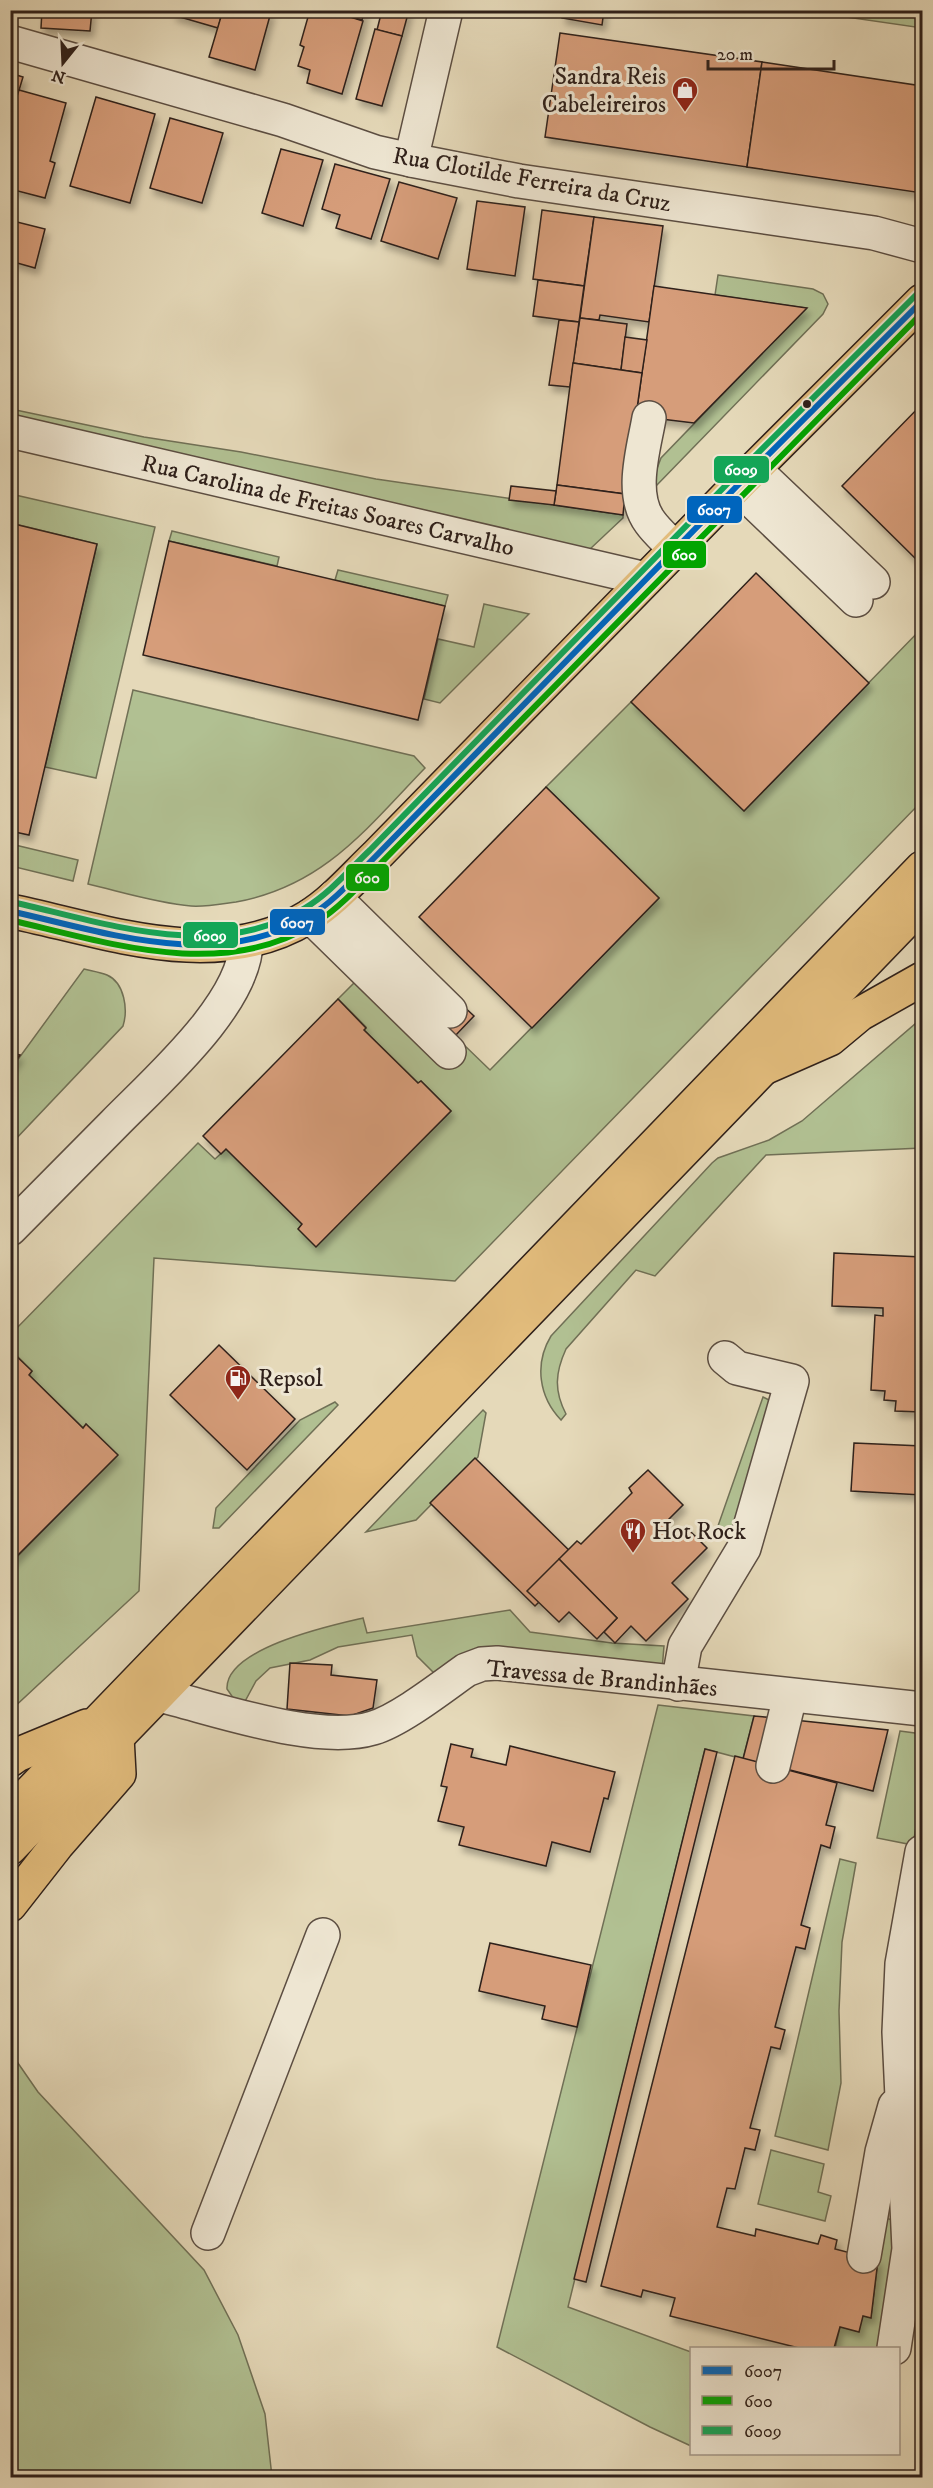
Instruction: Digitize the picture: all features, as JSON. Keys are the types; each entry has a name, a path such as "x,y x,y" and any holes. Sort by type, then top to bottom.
{"main road":[{"path":"10,911 162,944 202,947 246,942 273,935 322,906 922,301"},
{"path":"10,1848 107,1729 922,868"},
{"path":"10,1813 107,1729 159,1695 922,904"},
{"path":"764,1068 830,1040 860,1014 922,979"},
{"path":"10,1760 17,1755 107,1729"},
{"path":"10,1905 57,1845 119,1774 107,1729"}],"street":[{"path":"411,160 446,10"},
{"name":"Rua Clotilde Ferreira da Cruz","path":"10,42 284,120 375,152 519,181 874,233 922,246"},
{"path":"649,417 640,472 640,496 649,522 675,549"},
{"name":"Rua Carolina de Freitas Soares Carvalho","path":"10,431 646,579"},
{"path":"745,478 865,591"},
{"path":"322,906 450,1011"},
{"path":"322,906 449,1052"},
{"path":"10,1229 199,1035 239,975 246,955 246,942"},
{"path":"664,1682 744,1548 792,1381 736,1368 725,1358"},
{"name":"Travessa de Brandinhães","path":"159,1695 318,1733 350,1733 375,1728 466,1670 482,1664 518,1665 922,1709"},
{"path":"772,1766 790,1696"},
{"path":"894,2347 909,2249 899,2032 902,1964 922,1852"},
{"path":"208,2233 323,1935"},
{"path":"864,2256 882,2152 902,2080"}],"green space":[{"path":"804,11 922,11 922,28 812,12"},
{"path":"718,275 813,289 823,294 828,304 823,314 655,487 653,479 661,458 806,308 715,295"},
{"path":"11,409 144,437 241,452 376,479 623,515 623,518 589,550 11,416"},
{"path":"11,494 155,527 96,778 45,767 97,544 11,523"},
{"path":"172,531 279,557 277,566 169,541"},
{"path":"338,570 448,595 445,606 335,580"},
{"path":"484,604 529,614 440,703 424,699 438,639 474,647"},
{"path":"922,628 922,801 455,1281 154,1258 139,1591 11,1710 11,1563 117,1455 83,1428 29,1375 32,1371 11,1350 11,1334 198,1143 215,1159 226,1149 302,1224 316,1246 451,1111 421,1081 418,1083 364,1030 366,1027 338,999 356,981 460,1041 490,1070 659,898 546,787 631,702 744,811"},
{"path":"133,690 414,756 425,768 342,852 294,883 267,894 236,902 191,906 152,900 88,884"},
{"path":"11,844 78,860 73,881 11,866"},
{"path":"84,969 107,975 118,984 125,1005 123,1026 11,1144 11,1069"},
{"path":"922,1018 922,1148 766,1155 655,1276 636,1270 566,1349 557,1382 559,1398 566,1414 561,1420 548,1401 541,1380 542,1358 551,1336 712,1163 718,1158 769,1140 802,1121"},
{"path":"763,1397 771,1401 734,1542 718,1526"},
{"path":"335,1402 338,1405 219,1528 213,1528 216,1508 300,1420"},
{"path":"483,1410 486,1413 478,1457 416,1520 366,1532"},
{"path":"510,1610 530,1632 612,1643 664,1646 662,1670 437,1676 417,1656 412,1635 338,1647 310,1660 270,1668 256,1681 243,1705 236,1702 227,1689 231,1674 243,1662 261,1650 329,1626 363,1618 367,1633"},
{"path":"658,1705 754,1716 743,1759 705,1749 568,2307 690,2352 690,2446 497,2347"},
{"path":"900,1731 922,1734 922,1790 913,1845 877,1838"},
{"path":"840,1859 856,1863 842,1942 839,2011 841,2083 828,2150 775,2136"},
{"path":"11,2053 38,2092 204,2270 238,2335 265,2414 272,2477 20,2478 11,2466"},
{"path":"771,2150 824,2164 818,2192 831,2196 825,2221 758,2204"},
{"path":"879,2216 899,2222 879,2347 835,2347 840,2327 863,2316 871,2317 878,2260"}],"building":[{"path":"42,10 92,10 90,31 41,28"},
{"path":"174,10 223,10 218,28 173,15"},
{"path":"223,10 271,12 255,70 209,57"},
{"path":"310,10 328,10 363,21 342,94 307,83 310,70 298,66 304,47 300,45"},
{"path":"328,10 365,10 362,20"},
{"path":"382,10 409,10 402,36 377,30"},
{"path":"564,10 604,10 602,25 562,18"},
{"path":"375,29 402,36 382,106 356,99"},
{"path":"560,33 762,62 747,167 545,137"},
{"path":"762,62 922,86 922,193 747,167"},
{"path":"10,73 23,77 10,120"},
{"path":"19,90 66,103 50,161 55,163 45,198 10,189 10,120"},
{"path":"96,97 155,114 130,203 70,186"},
{"path":"170,118 223,133 202,203 150,188"},
{"path":"281,149 323,160 303,226 262,213"},
{"path":"335,164 390,179 371,239 336,228 340,215 322,209"},
{"path":"399,182 457,198 438,259 381,241"},
{"path":"477,201 525,207 515,276 467,269"},
{"path":"542,210 594,217 584,286 533,279"},
{"path":"594,217 663,226 649,322 600,315 599,320 580,318"},
{"path":"13,221 45,229 35,268 10,261"},
{"path":"538,280 584,286 579,322 533,316"},
{"path":"654,286 807,308 694,423 636,416"},
{"path":"580,318 627,324 621,370 573,363"},
{"path":"559,320 579,322 570,387 549,385"},
{"path":"625,337 647,340 642,373 621,370"},
{"path":"573,363 642,373 625,494 557,485"},
{"path":"922,404 922,565 842,486"},
{"path":"557,485 625,494 623,515 554,505"},
{"path":"511,486 556,491 554,505 509,500"},
{"path":"10,523 97,544 29,835 10,831"},
{"path":"169,541 445,606 418,720 143,655"},
{"path":"756,573 869,683 744,811 631,702"},
{"path":"546,787 659,898 532,1028 419,917"},
{"path":"338,999 366,1028 364,1030 418,1083 421,1081 451,1111 316,1247 298,1229 302,1224 226,1149 221,1154 203,1136"},
{"path":"459,1002 474,1016 455,1036 440,1021"},
{"path":"10,1053 20,1055 10,1069"},
{"path":"834,1253 922,1257 922,1412 895,1411 896,1401 884,1400 885,1391 871,1390 875,1315 883,1316 883,1308 832,1306"},
{"path":"219,1345 295,1419 247,1470 170,1395"},
{"path":"10,1350 32,1371 29,1375 83,1428 86,1424 118,1455 10,1563"},
{"path":"854,1443 922,1446 922,1495 851,1491"},
{"path":"475,1458 580,1561 535,1606 430,1503"},
{"name":"Hot Rock","path":"648,1470 683,1505 664,1524 676,1536 685,1526 707,1548 672,1583 688,1599 646,1641 631,1626 615,1643 604,1632 617,1618 559,1559 577,1541 581,1544 632,1493 629,1488"},
{"path":"559,1559 617,1618 597,1639 569,1612 559,1622 527,1591"},
{"path":"290,1663 332,1665 331,1675 377,1680 373,1708 350,1716 287,1709"},
{"path":"754,1716 775,1718 763,1764 743,1759"},
{"path":"794,1720 888,1730 873,1791 782,1768"},
{"path":"451,1744 473,1749 471,1757 506,1765 510,1746 615,1772 608,1799 604,1798 590,1852 552,1842 546,1866 459,1845 464,1827 438,1821 447,1787 441,1786"},
{"path":"705,1749 717,1752 586,2282 574,2279"},
{"path":"735,1756 837,1783 826,1825 835,1827 830,1848 821,1845 801,1925 810,1928 805,1949 796,1947 775,2027 785,2030 780,2049 771,2047 750,2128 760,2130 755,2150 745,2148 735,2189 727,2188 717,2227 755,2236 756,2229 818,2244 821,2235 837,2240 835,2249 878,2260 871,2318 863,2316 859,2332 840,2327 834,2347 795,2347 670,2316 675,2298 643,2290 641,2297 601,2286"},
{"path":"490,1943 591,1965 577,2027 542,2019 545,2006 479,1991"}],"transit line":[{"name":"6009","path":"12,902 123,928 160,934 198,936 235,933 271,924 314,902 370,850 731,480 916,295"},
{"name":"6007","path":"10,911 123,937 199,945 236,942 273,933 318,911 352,881 737,486 922,301"},
{"name":"600","path":"10,920 125,946 164,952 203,954 241,951 278,941 314,924 333,911 358,887 922,313"}],"place":[{"name":"Sandra Reis Cabeleireiros","path":"685,113"},
{"name":"Repsol","path":"238,1401"},
{"name":"Hot Rock","path":"633,1554"}]}
